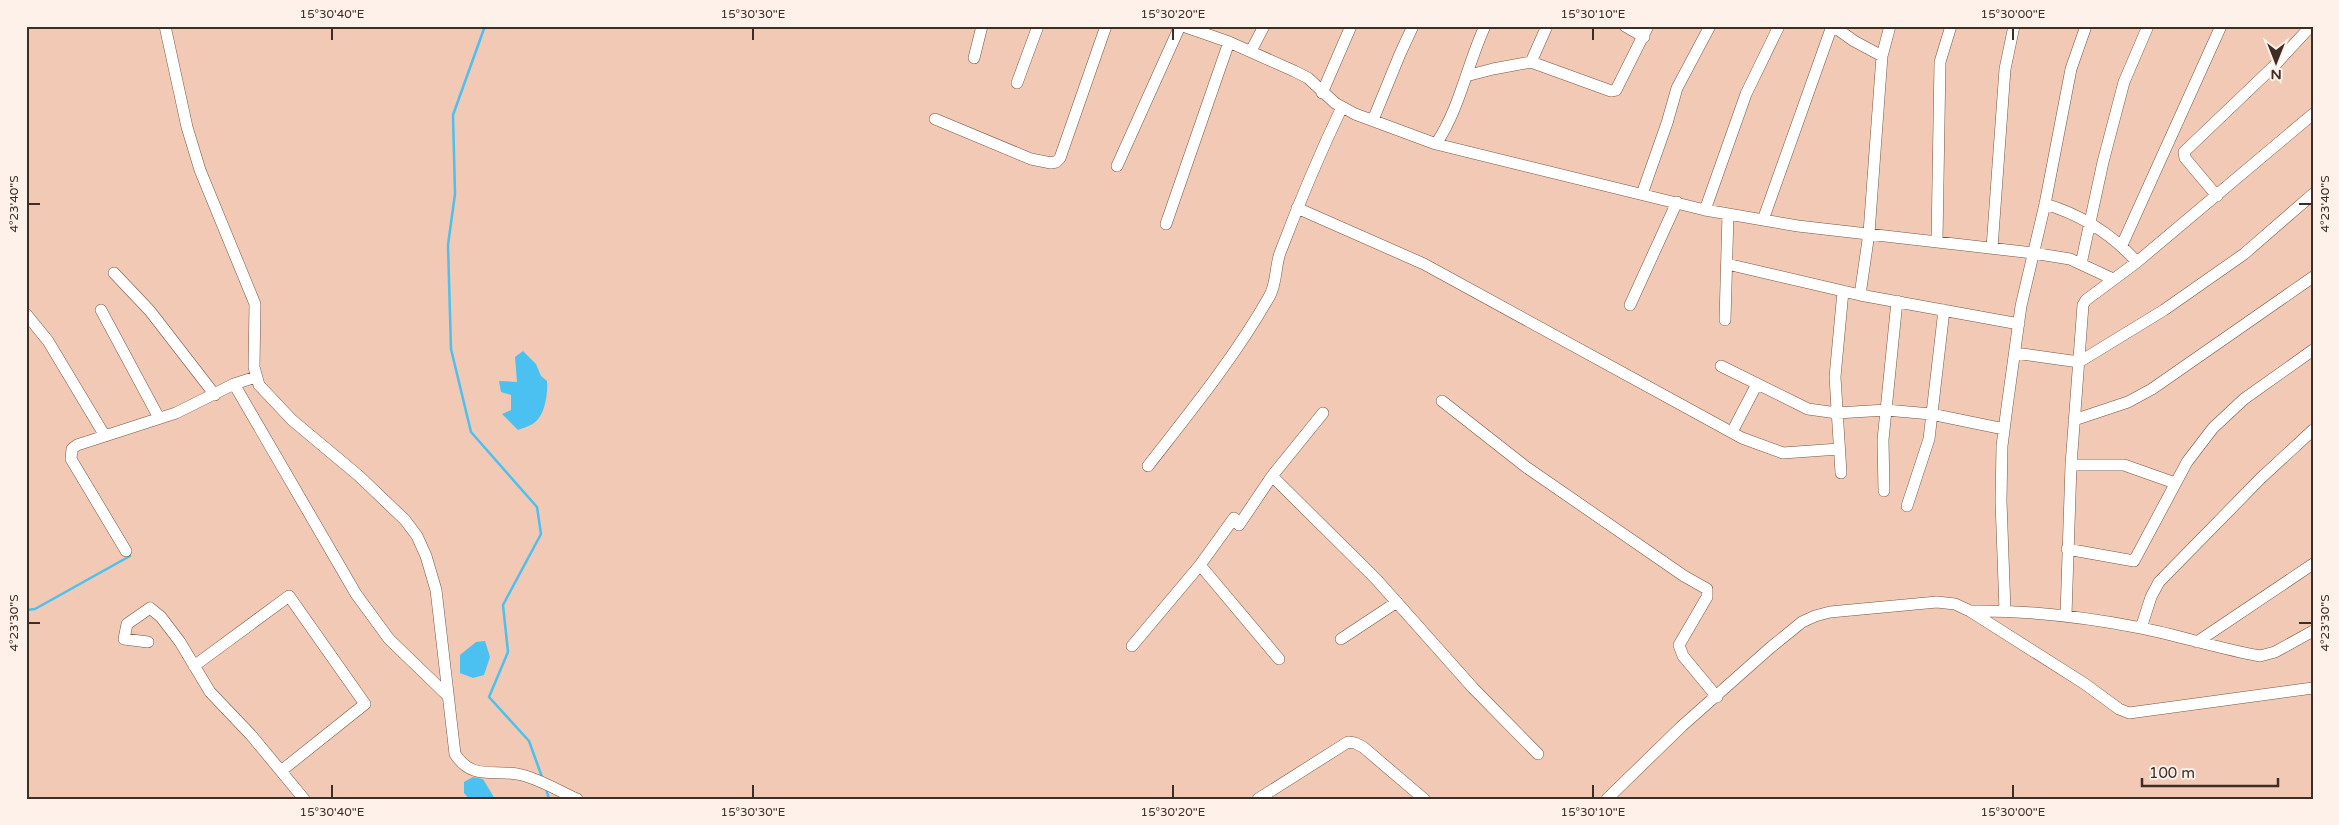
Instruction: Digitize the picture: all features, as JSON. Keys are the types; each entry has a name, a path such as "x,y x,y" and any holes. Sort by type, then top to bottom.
{"street":[{"path":"165,26 188,127 200,170 255,304 256,377 259,385 292,420 359,476 405,520 417,536 426,556 436,590 452,742 455,754 463,766 477,772 522,775 577,799"},
{"path":"974,58 982,26"},
{"path":"1017,83 1038,26"},
{"path":"935,119 1031,159 1051,163 1056,162 1060,158 1106,26"},
{"path":"1117,166 1182,26 1203,30 1308,78 1322,93 1342,107 1436,144 1547,173 1705,210 1762,220 2070,259 2113,279"},
{"path":"1250,51 1264,26"},
{"path":"1322,93 1351,26"},
{"path":"1373,120 1413,26"},
{"path":"1436,144 1447,128 1485,26"},
{"path":"1531,62 1547,26"},
{"path":"1466,76 1531,62 1610,91 1616,90 1646,32 1625,26"},
{"path":"1642,194 1677,88 1710,26"},
{"path":"1705,210 1746,94 1779,26"},
{"path":"1762,220 1832,26 1854,41 1882,56"},
{"path":"1860,295 1869,234 1882,56 1890,26"},
{"path":"1937,241 1940,62 1951,26"},
{"path":"1992,248 2005,69 2014,26"},
{"path":"2005,610 2001,501 2004,429 2018,324 2045,204 2071,69 2086,26"},
{"path":"2081,264 2124,82 2148,26"},
{"path":"2122,245 2221,26"},
{"path":"2217,196 2184,158 2184,152 2273,67 2311,26"},
{"path":"1166,224 1230,42"},
{"path":"1148,466 1217,377 1270,296 1278,260 1297,208 1342,107"},
{"path":"2066,615 2071,466 2083,306 2086,300 2137,262 2313,114"},
{"path":"2015,353 2079,362 2164,310 2244,254 2313,194"},
{"path":"1630,305 1677,202"},
{"path":"2045,204 2090,222 2122,245 2137,262"},
{"path":"1297,208 1424,264 1732,432 1783,452 1839,449"},
{"path":"1726,320 1728,214"},
{"path":"1727,264 1860,295 2018,324"},
{"path":"114,273 150,311 215,395"},
{"path":"2074,420 2128,402 2152,389 2313,277"},
{"path":"1840,473 1835,377 1843,291"},
{"path":"1884,491 1883,440 1897,301"},
{"path":"101,310 159,418"},
{"path":"1907,506 1929,439 1944,310"},
{"path":"26,314 48,341 105,436"},
{"path":"2067,549 2134,561 2187,462 2212,428 2244,399 2313,350"},
{"path":"1721,366 1808,409 1837,413 1886,410 1931,414 2004,429"},
{"path":"126,551 98,507 70,454 77,445 176,413 234,384 256,377"},
{"path":"234,384 356,594 389,639 448,696"},
{"path":"1732,432 1757,384"},
{"path":"1442,400 1526,467 1684,576 1707,589 1707,597 1679,646 1683,656 1716,697"},
{"path":"1132,646 1323,413"},
{"path":"2141,628 2151,597 2159,582 2261,478 2313,430"},
{"path":"2071,466 2124,466 2176,483"},
{"path":"1272,476 1376,579 1473,688 1538,754"},
{"path":"2196,642 2313,564"},
{"path":"1200,565 1279,659"},
{"path":"194,666 289,596 365,704 281,770"},
{"path":"1341,640 1397,602"},
{"path":"1607,799 1682,726 1770,648 1802,622 1815,616 1937,602 1955,604 1970,611 2085,684 2119,709 2129,713 2313,688"},
{"path":"148,642 124,639 128,624 150,608 160,617 210,692 252,735 304,799"},
{"path":"1970,611 2005,610 2066,615 2141,628 2260,656 2275,652 2313,631"},
{"path":"1258,799 1348,742 1355,742 1424,799"}],"water":[{"path":"523,351 536,364 541,376 547,381 547,392 543,410 538,419 531,425 518,430 502,414 511,410 511,395 501,392 499,381 517,382 515,357"},
{"path":"485,641 490,657 484,675 473,678 460,673 460,655 476,642"},
{"path":"473,777 483,779 495,799 469,799 464,793 464,782"}],"waterway":[{"path":"485,26 453,115 455,194 448,245 451,349 471,432 537,507 541,534 503,605 508,652 489,697 529,741 542,777"},
{"path":"26,610 35,609 130,556"},
{"path":"546,789 549,799"}]}
